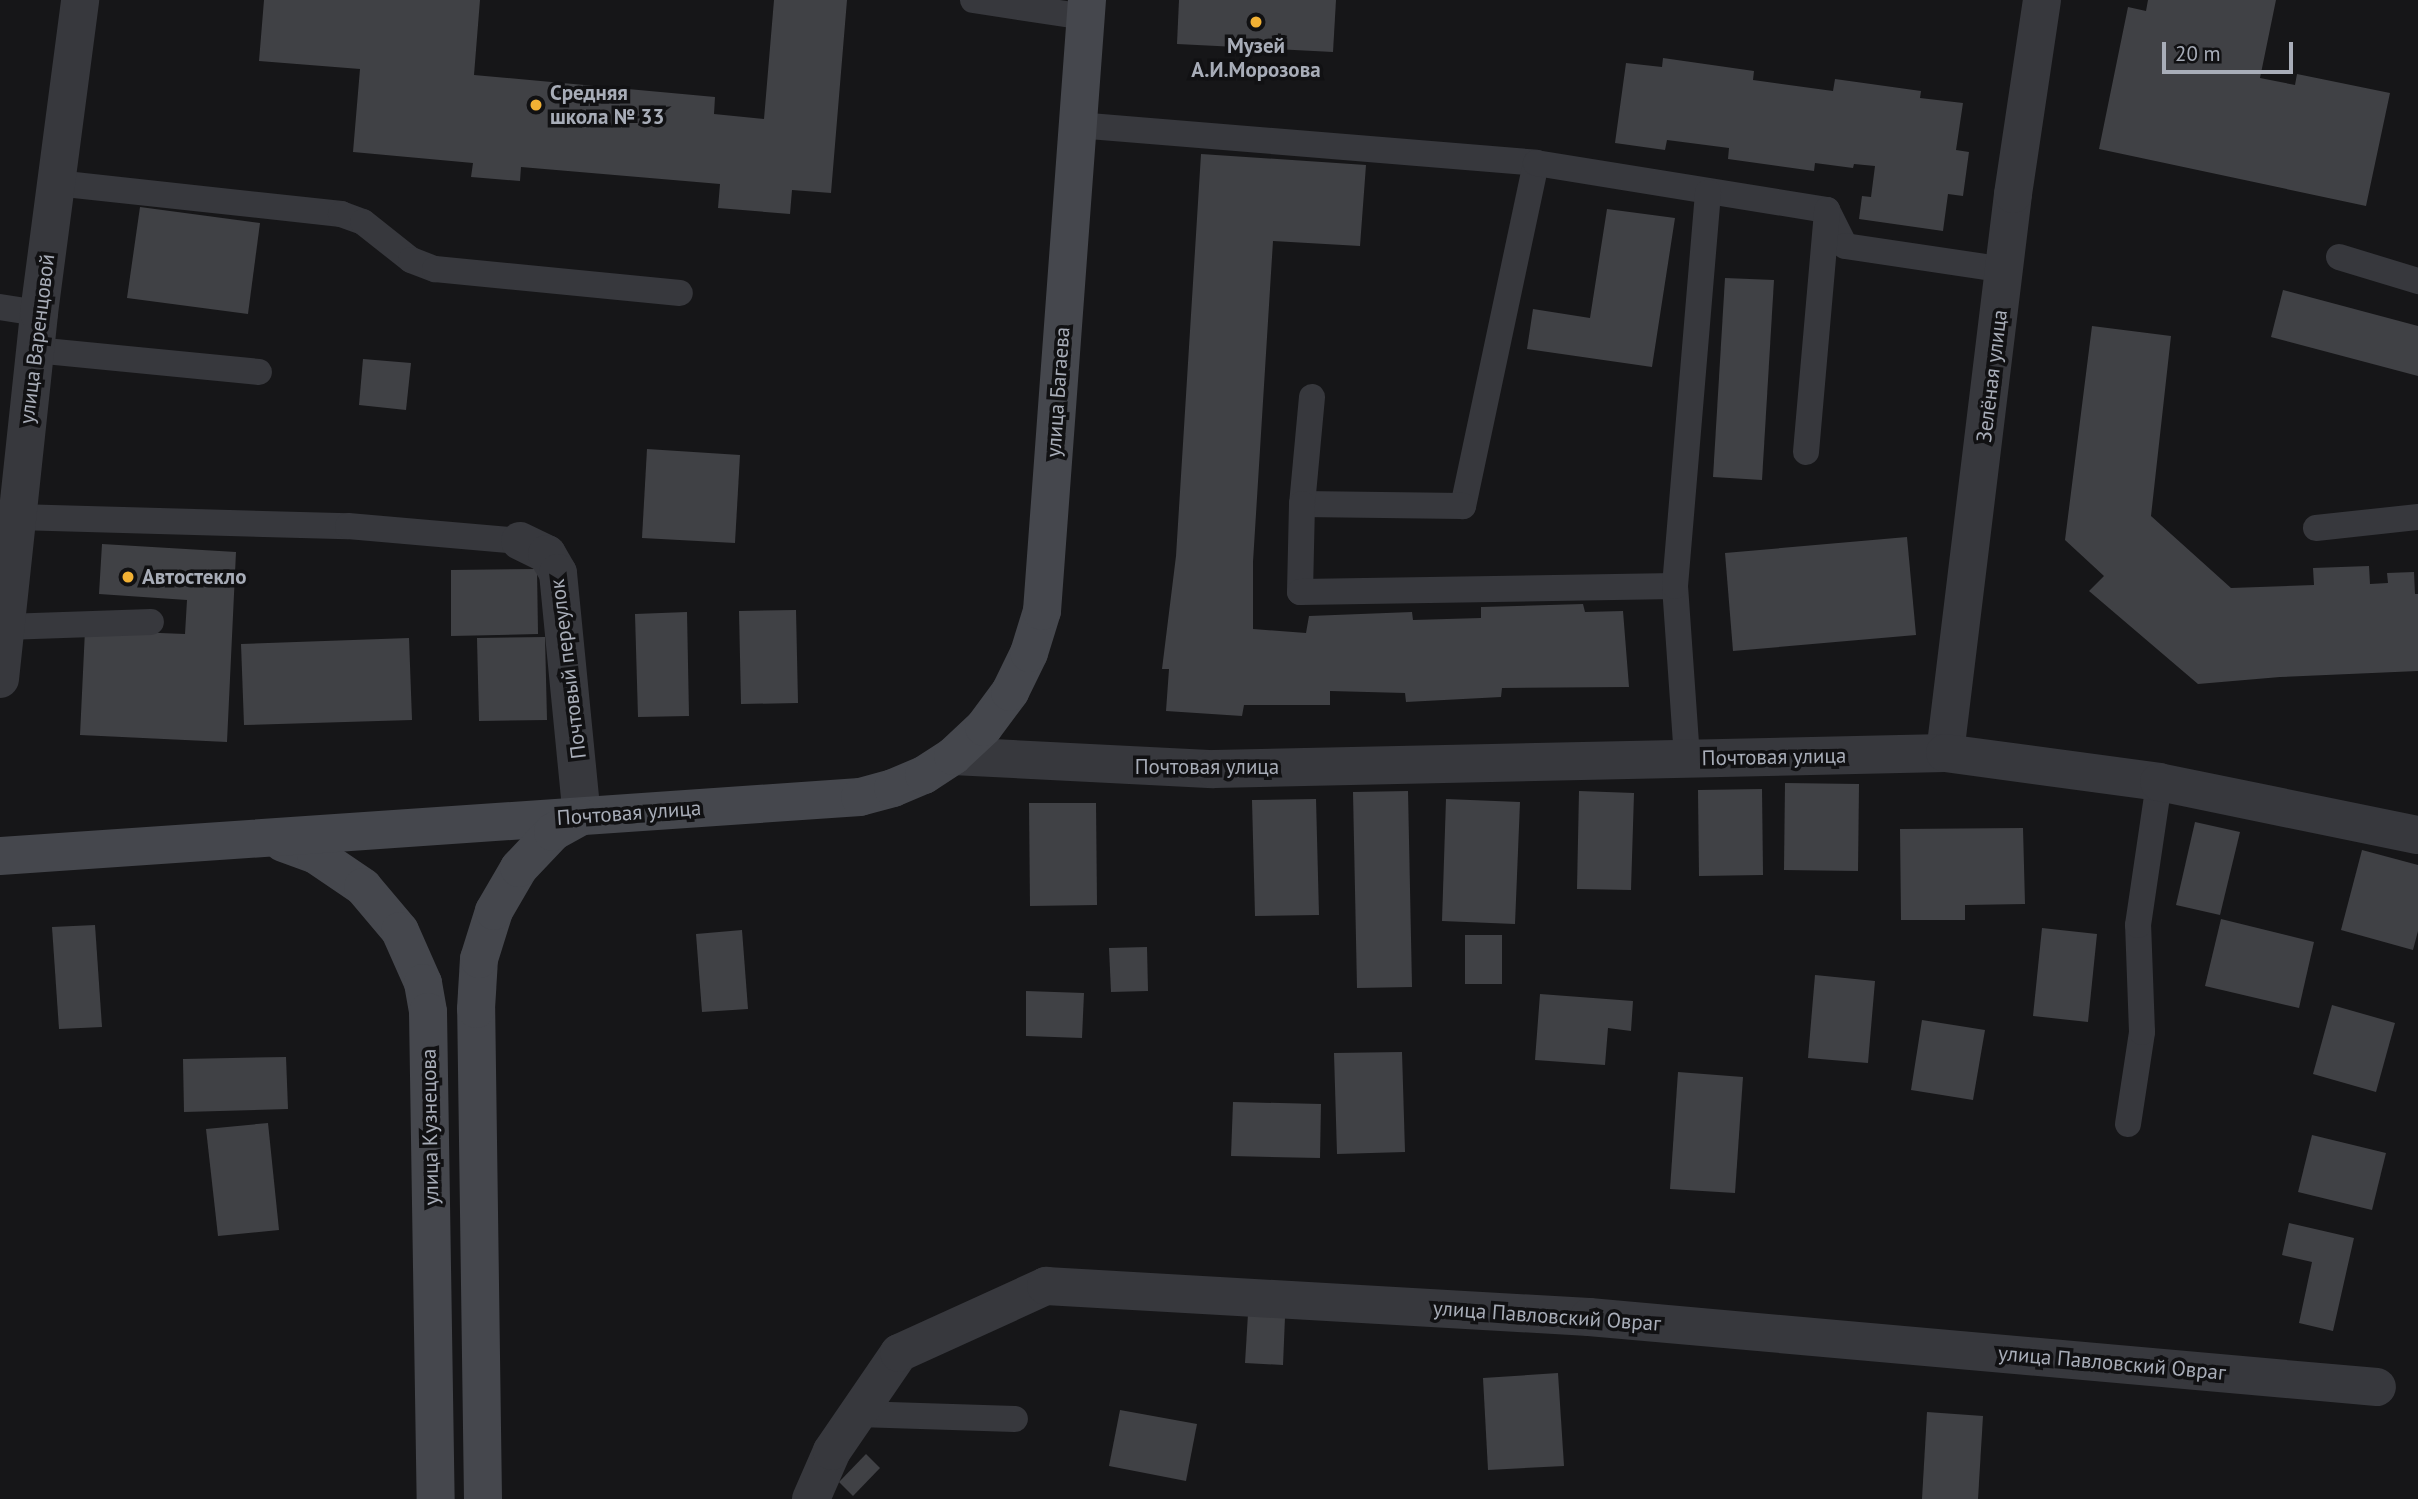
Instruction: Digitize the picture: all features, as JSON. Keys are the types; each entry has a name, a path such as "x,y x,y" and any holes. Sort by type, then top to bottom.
{"main road":[{"name":"улица Багаева","path":"953,757 984,727 1010,692 1029,653 1042,611 1086,9"},
{"name":"Почтовая улица","path":"0,856 860,797 893,788 924,775 953,757"},
{"path":"483,1499 477,1009 479,959 494,911 519,868 553,832 582,816"},
{"name":"улица Кузнецова","path":"263,840 289,844 316,855 363,887 400,931 423,983 428,1012 436,1499"}],"street":[{"name":"улица Варенцовой","path":"0,679 10,539 80,0"},
{"name":"Зелёная улица","path":"1945,753 2006,270 2013,194 2042,0"},
{"name":"Почтовый переулок","path":"520,541 547,554 558,573 582,816"},
{"name":"Почтовая улица","path":"953,757 1214,769 1945,753 2159,782 2418,835"},
{"name":"улица Павловский Овраг","path":"811,1499 832,1451 900,1353 1046,1286 1589,1317 2377,1387"}],"lane":[{"path":"973,0 1086,9"},
{"path":"1077,125 1536,163 1827,210"},
{"path":"1302,504 1463,506 1536,163"},
{"path":"56,183 341,214 363,222 411,260 435,269 680,293"},
{"path":"1687,759 1675,586 1708,192"},
{"path":"1827,210 1845,246 2006,270"},
{"path":"1806,452 1827,210"},
{"path":"2339,257 2418,281"},
{"path":"0,307 37,331 259,372"},
{"path":"1312,397 1302,504 1300,593 1675,586"},
{"path":"2316,528 2418,517"},
{"path":"10,539 348,526 520,541"},
{"path":"5,627 151,622"},
{"path":"2128,1124 2142,1032 2138,925 2159,782"},
{"path":"858,1414 1015,1419"}],"building":[{"name":"Средняя школа № 33","path":"264,0 480,0 474,75 715,97 714,114 764,119 774,0 847,0 831,193 792,190 790,214 718,208 720,184 521,167 520,181 471,177 473,163 353,152 360,69 259,61"},
{"name":"Музей А.И.Морозова","path":"1179,0 1336,0 1333,52 1177,44"},
{"path":"2148,0 2276,0 2260,78 2295,85 2297,74 2390,93 2366,206 2099,149 2128,7 2146,11"},
{"path":"1663,58 1754,71 1753,80 1833,91 1835,79 1921,91 1920,98 1963,103 1956,150 1969,152 1963,196 1948,194 1943,231 1859,219 1862,196 1871,197 1875,166 1854,164 1853,168 1815,163 1814,171 1728,159 1729,148 1667,140 1665,150 1615,143 1626,63 1662,67"},
{"path":"1201,154 1366,165 1360,246 1273,241 1253,562 1253,629 1306,633 1309,616 1412,612 1413,620 1481,618 1481,607 1583,604 1585,612 1623,611 1629,687 1502,688 1501,697 1406,702 1405,693 1330,691 1330,705 1244,705 1242,716 1166,711 1169,669 1162,669 1176,556"},
{"path":"140,207 260,223 248,314 127,298"},
{"path":"1607,209 1675,218 1652,367 1527,349 1533,309 1590,318"},
{"path":"1725,278 1774,280 1762,480 1713,477"},
{"path":"2283,290 2418,326 2418,376 2271,337"},
{"path":"2092,326 2171,336 2151,516 2231,588 2314,585 2313,568 2369,566 2370,584 2388,583 2387,573 2414,572 2415,594 2418,594 2418,671 2280,677 2198,684 2089,591 2104,576 2065,540"},
{"path":"363,359 411,363 406,410 359,405"},
{"path":"647,449 740,455 735,543 642,538"},
{"path":"1907,537 1916,635 1733,651 1725,553"},
{"path":"102,544 236,552 227,742 80,735 85,630 185,634 187,600 99,594"},
{"path":"537,569 538,634 451,636 451,570"},
{"path":"796,610 798,703 741,704 739,611"},
{"path":"687,612 689,716 638,717 635,614"},
{"path":"545,637 547,720 479,721 477,638"},
{"path":"409,638 412,720 244,725 241,644"},
{"path":"1785,783 1859,784 1858,871 1784,870"},
{"path":"1762,789 1763,875 1699,876 1698,790"},
{"path":"1408,791 1412,987 1357,988 1353,792"},
{"path":"1579,791 1634,793 1631,890 1577,889"},
{"path":"1316,799 1319,915 1255,916 1252,800"},
{"path":"1446,799 1520,802 1515,924 1442,921"},
{"path":"1029,803 1096,803 1097,905 1030,906"},
{"path":"2195,822 2240,832 2220,915 2176,905"},
{"path":"2023,828 2025,904 1965,905 1965,920 1901,920 1900,829"},
{"path":"2362,850 2418,865 2418,931 2413,950 2341,930"},
{"path":"2221,919 2314,942 2299,1008 2205,986"},
{"path":"95,925 102,1027 59,1029 52,927"},
{"path":"2042,928 2097,934 2088,1022 2033,1016"},
{"path":"742,930 748,1009 702,1012 696,934"},
{"path":"1465,935 1502,935 1502,984 1465,984"},
{"path":"1147,947 1148,991 1111,992 1109,948"},
{"path":"1815,975 1875,981 1868,1063 1808,1058"},
{"path":"1026,991 1084,993 1082,1038 1026,1036"},
{"path":"1540,994 1633,1001 1631,1031 1608,1028 1605,1065 1535,1060"},
{"path":"2332,1005 2395,1023 2376,1092 2313,1074"},
{"path":"1922,1020 1985,1030 1973,1100 1911,1090"},
{"path":"1402,1052 1405,1152 1337,1154 1334,1053"},
{"path":"286,1057 288,1109 184,1112 183,1059"},
{"path":"1678,1072 1743,1077 1735,1193 1670,1189"},
{"path":"1233,1102 1321,1104 1320,1158 1231,1156"},
{"path":"268,1123 279,1230 218,1236 206,1129"},
{"path":"2312,1135 2386,1153 2372,1210 2298,1192"},
{"path":"2289,1223 2354,1238 2333,1331 2299,1323 2312,1262 2282,1255"},
{"path":"1248,1314 1285,1317 1283,1365 1245,1363"},
{"path":"1558,1373 1564,1466 1488,1470 1483,1378"},
{"path":"1120,1410 1197,1424 1186,1481 1109,1466"},
{"path":"1927,1412 1983,1416 1978,1499 1922,1499"},
{"path":"866,1454 880,1468 853,1496 839,1482"}],"place":[{"name":"Музей А.И.Морозова","path":"1256,22"},
{"name":"Средняя школа № 33","path":"536,105"},
{"name":"Автостекло","path":"128,577"}]}
